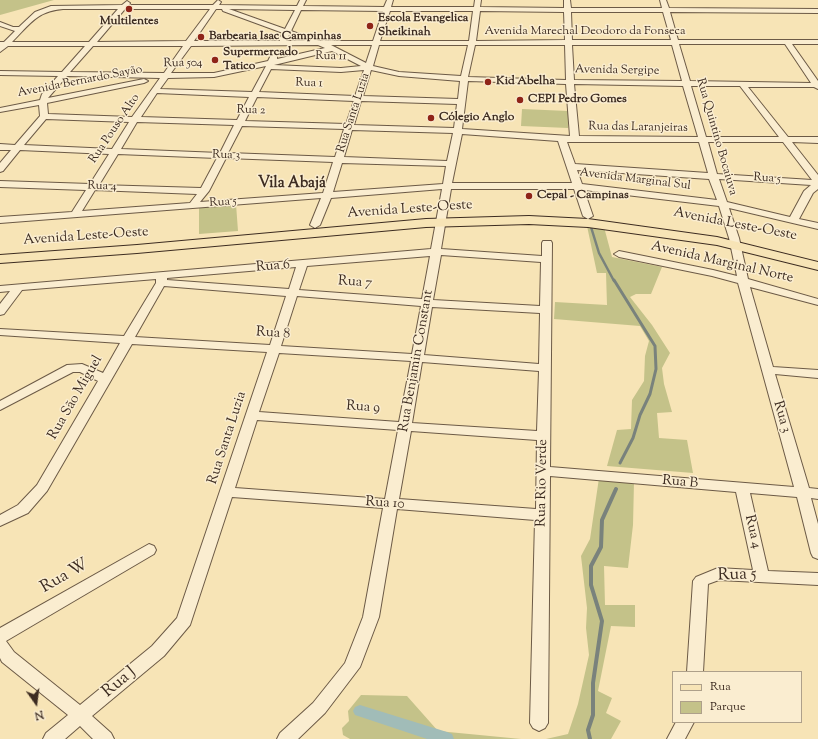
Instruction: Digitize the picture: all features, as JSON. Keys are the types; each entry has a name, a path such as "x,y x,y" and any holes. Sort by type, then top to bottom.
{"main road":[{"name":"Avenida Leste-Oeste","path":"0,252 179,240 314,225 536,214 588,216 818,258"},
{"name":"Avenida Leste-Oeste","path":"0,259 137,249 440,219 529,220 588,223 735,242 818,266"}],"street":[{"path":"63,7 68,0"},
{"path":"0,169 44,116 43,102 45,96 130,0"},
{"path":"200,0 217,3 287,32 332,48 355,59 371,63"},
{"path":"193,205 204,191 254,94 271,65 280,44 303,0"},
{"name":"Rua Santa Luzia","path":"314,225 327,195 339,160 390,0"},
{"name":"Rua Benjamin Constant","path":"286,739 319,708 352,667 371,617 436,252 440,219 458,131 464,79 469,69 478,0"},
{"path":"567,0 570,82 575,139"},
{"name":"Rua Quintino Bocaiuva","path":"663,0 713,176 735,242 743,281"},
{"path":"0,50 3,44 37,13 43,10 63,7 123,7 217,3 298,8 501,9 503,16 524,16 522,9 666,10 762,8 818,11"},
{"name":"Rua Pouso Alto","path":"74,215 135,119 217,3"},
{"path":"0,24 12,29 20,29"},
{"path":"787,42 818,85"},
{"name":"Avenida Marechal Deodoro da Fonseca","path":"3,44 818,42"},
{"name":"Rua 504","path":"165,77 214,75 271,65 332,48 339,44"},
{"name":"Avenida Sergipe","path":"371,63 399,74 464,79 570,82 818,85"},
{"name":"Rua 11","path":"271,65 341,70 371,63"},
{"path":"0,73 139,79"},
{"name":"Avenida Bernardo Sayão","path":"0,110 43,102 139,79 165,77"},
{"path":"742,84 818,183 809,191 793,221"},
{"name":"Rua 1","path":"155,91 461,102"},
{"name":"Rua 2","path":"44,116 458,131"},
{"name":"Rua das Laranjeiras","path":"458,131 562,139 703,141 818,140"},
{"path":"562,139 573,167 588,216"},
{"name":"Rua 3","path":"0,147 452,164"},
{"name":"Rua 5","path":"573,167 818,183"},
{"name":"Rua 4","path":"0,184 204,191"},
{"name":"Rua 5","path":"0,220 447,186"},
{"name":"Avenida Marginal Sul","path":"447,186 578,186 722,204 818,226"},
{"name":"Rua Rio Verde","path":"539,723 547,243"},
{"name":"Rua 6","path":"0,289 161,279 436,252 547,259"},
{"name":"Avenida Marginal Norte","path":"619,254 713,273 818,302"},
{"name":"Rua Santa Luzia","path":"184,621 228,492 302,264"},
{"name":"Rua 7","path":"161,279 293,293 546,310"},
{"name":"Rua São Miguel","path":"0,521 23,509 42,488 128,340 161,279"},
{"name":"Rua 3","path":"743,281 803,493 818,553"},
{"path":"0,312 19,287"},
{"name":"Rua 8","path":"0,332 417,358 545,368"},
{"path":"0,406 71,368 82,368 105,379"},
{"path":"768,370 818,374"},
{"name":"Rua 9","path":"252,416 544,436"},
{"name":"Rua B","path":"543,471 818,494"},
{"name":"Rua 4","path":"742,488 762,575"},
{"name":"Rua 10","path":"228,492 542,515"},
{"name":"Rua W","path":"0,636 149,550"},
{"name":"Rua 5","path":"695,671 701,581 718,574 818,579"},
{"name":"Rua J","path":"52,739 158,651 184,621"},
{"path":"3,654 81,716 106,739"},
{"path":"676,739 684,723"}],"green space":[{"path":"0,0 54,0 0,15"},
{"path":"522,109 568,111 568,128 521,126"},
{"path":"236,204 238,231 199,234 199,207"},
{"path":"587,226 604,227 612,257 662,267 651,294 636,294 630,297 652,325 670,353 662,368 664,384 672,412 657,413 659,438 687,440 693,473 607,466 617,430 631,429 632,400 644,381 645,356 649,341 640,326 554,319 555,302 607,305 606,273 597,273"},
{"path":"599,478 634,482 633,525 628,568 604,566 605,605 635,605 635,627 611,626 598,691 612,698 606,713 621,721 611,739 546,739 568,734 578,704 589,655 586,628 587,608 581,556 590,539"},
{"path":"361,695 407,696 438,731 521,739 350,739 343,735 342,728 349,721 348,711"}],"waterway":[{"path":"591,227 599,253 614,281"},
{"path":"614,280 655,346 656,369 650,394 640,415 633,438 620,463"},
{"path":"590,739 588,730 593,715 593,683 602,621 591,585 591,566 601,547 602,520 616,489"},
{"path":"360,711 447,739"}],"place":[{"name":"Multilentes","path":"129,9"},
{"name":"Escola Evangelica Sheikinah","path":"370,26"},
{"name":"Barbearia Isac Campinhas","path":"201,37"},
{"name":"Supermercado Tatico","path":"215,60"},
{"name":"Kid Abelha","path":"488,82"},
{"name":"CEPI Pedro Gomes","path":"520,100"},
{"name":"Cólegio Anglo","path":"431,118"},
{"name":"Cepal - Campinas","path":"529,196"}],"district":[{"name":"Vila Abajá","path":"292,184"}]}
